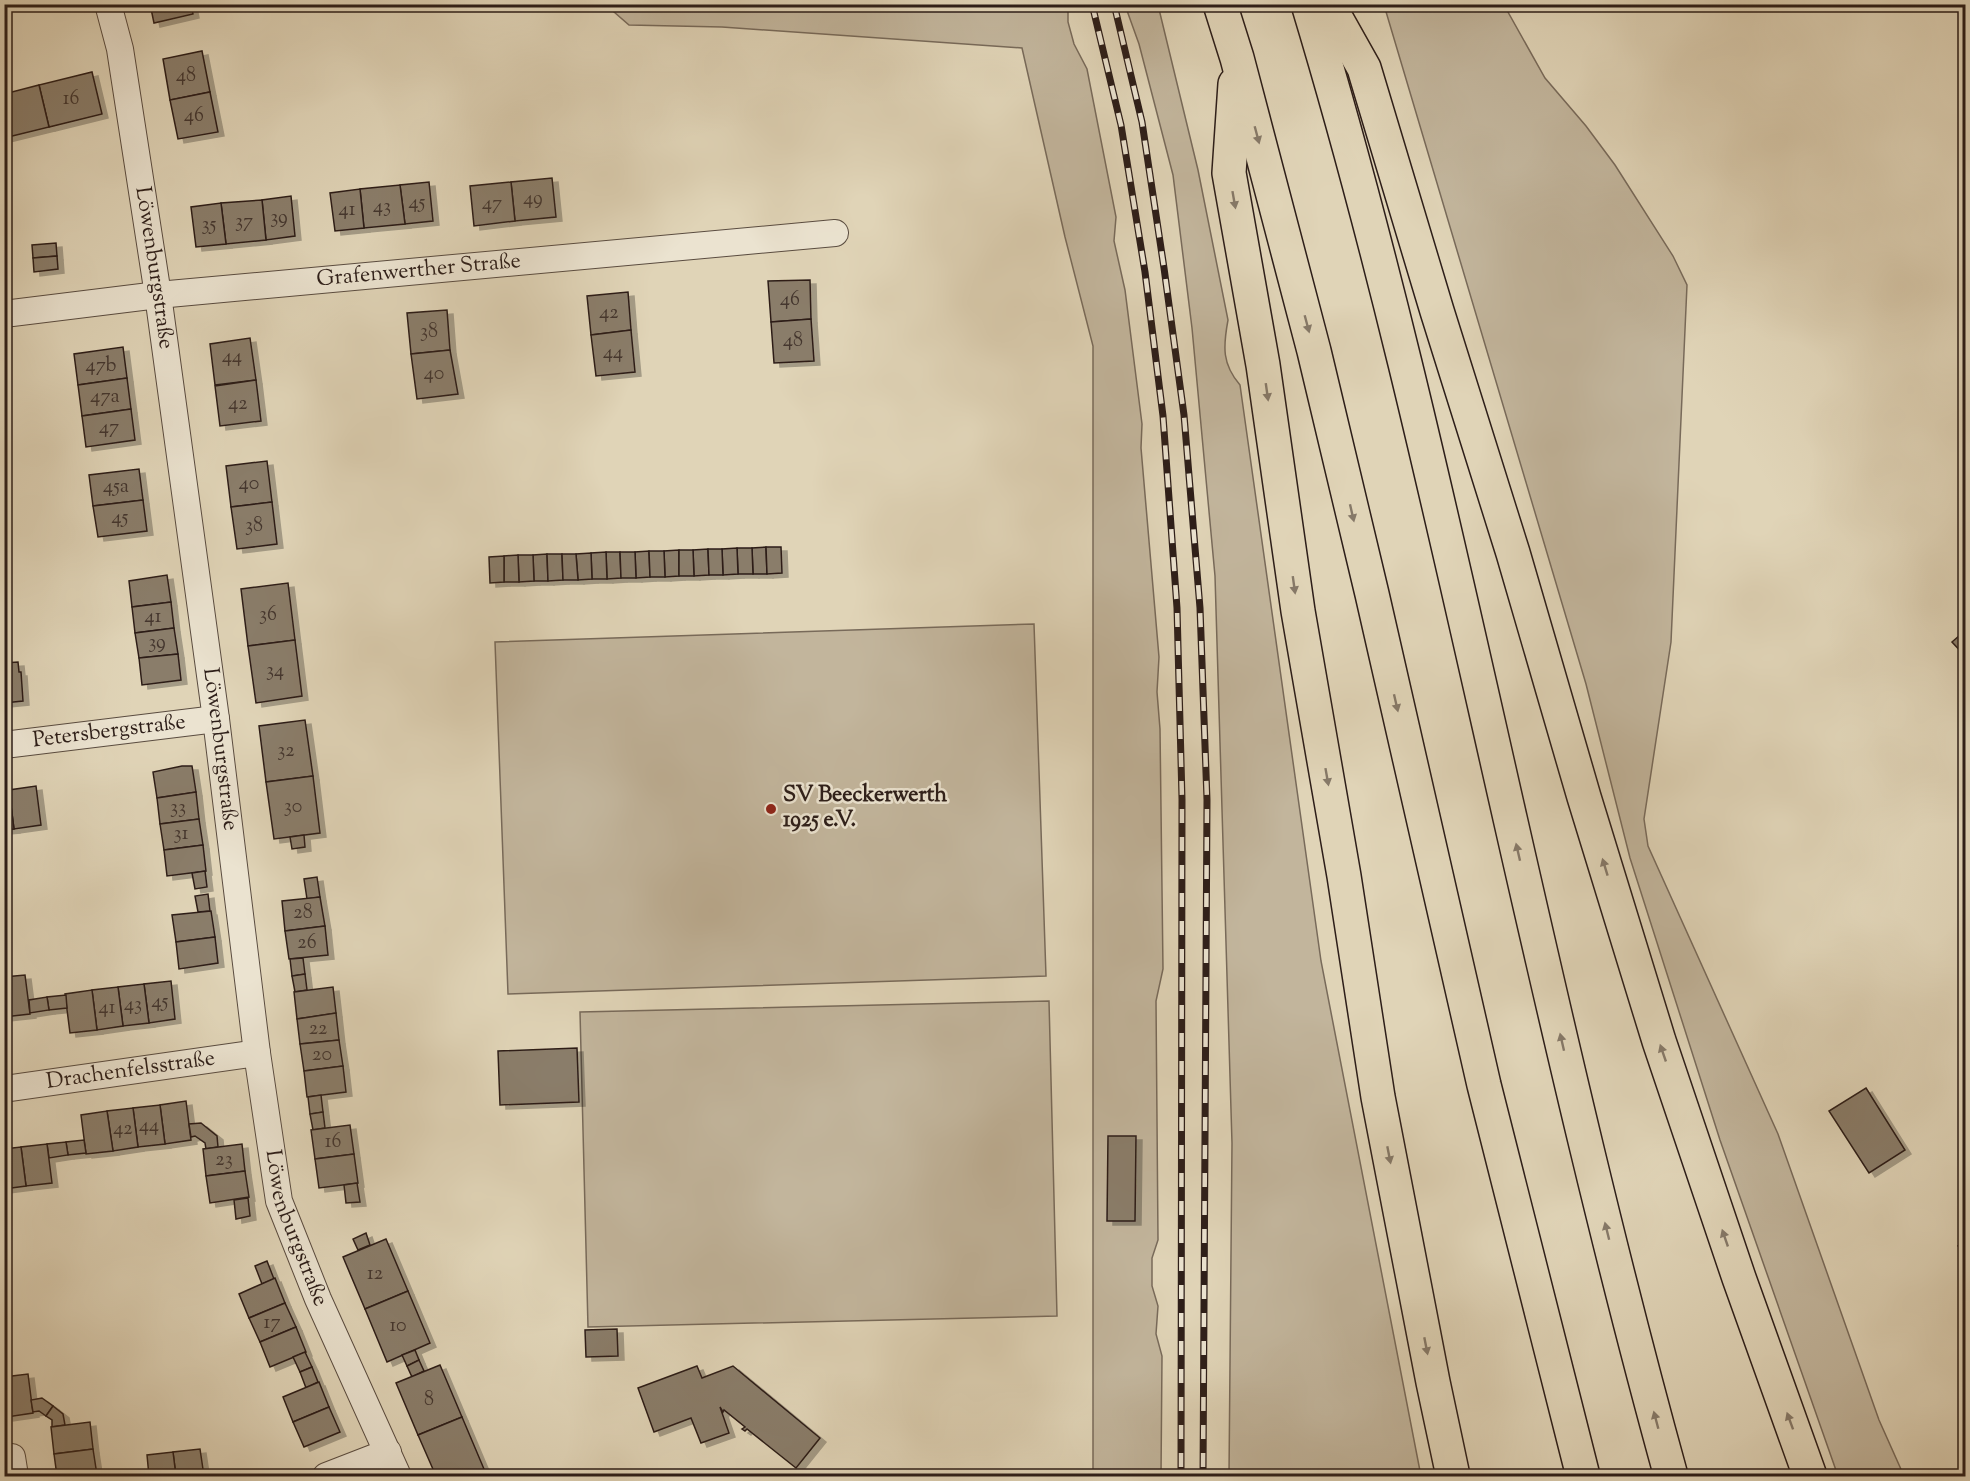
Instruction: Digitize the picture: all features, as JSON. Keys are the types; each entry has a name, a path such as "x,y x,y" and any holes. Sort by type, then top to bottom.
{"highway":[{"path":"1220,4 1237,58 1314,351 1484,1085 1583,1476"},
{"path":"1308,4 1395,324 1455,573 1577,1108 1629,1323 1671,1476"},
{"path":"1328,4 1364,68 1513,553 1587,808 1659,1041 1739,1278 1810,1476"},
{"path":"1237,58 1229,173 1263,365 1298,611 1344,876 1378,1097 1453,1476"}],"street":[{"name":"Löwenburgstraße","path":"108,4 120,49 158,295 216,719 257,1053 279,1201 318,1299 398,1476"},
{"name":"Grafenwerther Straße","path":"4,314 158,295 835,233"},
{"name":"Petersbergstraße","path":"4,744 216,719"},
{"name":"Drachenfelsstraße","path":"4,1089 257,1053"},
{"path":"326,1476 388,1452"},
{"path":"4,1458 12,1457 15,1476"}],"shaded area":[{"path":"606,5 1068,5 1068,22 1074,44 1087,69 1116,217 1114,241 1125,290 1142,424 1141,448 1159,657 1157,692 1160,729 1163,969 1156,1001 1158,1240 1152,1258 1152,1286 1158,1306 1156,1334 1162,1356 1161,1476 1093,1476 1093,346 1065,237 1022,48 722,27 629,25"},
{"path":"1125,5 1158,5 1198,170 1228,320 1225,355 1230,370 1240,385 1321,961 1421,1476 1229,1476 1232,1143 1215,576 1192,328 1173,175 1139,44"},
{"path":"1384,5 1504,5 1545,78 1586,126 1615,165 1673,256 1687,285 1671,642 1644,819 1648,846 1778,1134 1879,1420 1904,1476 1838,1476 1720,1140 1630,858 1586,684"},
{"name":"SV Beeckerwerth 1925 e.V.","path":"1034,624 1046,976 508,994 495,642"},
{"path":"1049,1001 1057,1316 588,1327 580,1012"}],"building":[{"path":"150,4 191,4 193,14 154,23"},
{"path":"202,51 210,92 170,100 163,59"},
{"path":"92,72 102,114 49,127 39,85"},
{"path":"39,85 49,127 4,138 4,94"},
{"path":"210,92 218,132 178,139 170,100"},
{"path":"552,178 556,217 515,221 511,182"},
{"path":"429,182 433,221 405,224 400,185"},
{"path":"511,182 515,221 474,226 470,186"},
{"path":"400,185 405,224 364,228 360,189"},
{"path":"360,189 364,228 335,231 330,193"},
{"path":"291,196 295,236 266,240 262,200"},
{"path":"262,200 266,240 226,244 221,203"},
{"path":"221,203 226,244 196,247 191,207"},
{"path":"56,243 57,256 33,258 32,245"},
{"path":"57,256 58,269 34,272 33,258"},
{"path":"810,280 811,319 771,322 768,281"},
{"path":"628,292 631,330 591,335 587,296"},
{"path":"447,310 450,350 411,354 407,313"},
{"path":"811,319 814,361 774,363 771,322"},
{"path":"631,330 635,372 596,376 591,335"},
{"path":"250,338 256,380 215,385 210,344"},
{"path":"123,347 127,378 78,385 74,354"},
{"path":"450,350 458,394 417,399 411,354"},
{"path":"127,378 131,409 82,416 78,385"},
{"path":"256,380 261,421 220,426 215,386"},
{"path":"131,409 135,440 86,447 82,416"},
{"path":"267,461 272,502 231,507 226,466"},
{"path":"139,469 143,500 93,506 89,475"},
{"path":"143,500 147,531 98,537 93,506"},
{"path":"272,502 277,544 237,549 231,507"},
{"path":"766,547 767,574 753,574 752,548"},
{"path":"766,547 781,547 782,573 767,574"},
{"path":"737,548 752,548 753,574 738,574"},
{"path":"737,548 738,574 723,575 722,549"},
{"path":"708,549 709,575 694,576 693,550"},
{"path":"708,549 722,549 723,575 709,575"},
{"path":"679,550 679,576 665,577 664,551"},
{"path":"679,550 693,550 694,576 679,576"},
{"path":"649,551 650,577 636,578 635,552"},
{"path":"649,551 664,551 665,577 650,577"},
{"path":"606,552 620,552 621,578 607,579"},
{"path":"606,552 607,579 592,579 591,553"},
{"path":"620,552 635,552 636,578 621,578"},
{"path":"591,553 592,579 578,580 576,554"},
{"path":"547,554 548,581 534,581 533,555"},
{"path":"547,554 562,554 563,580 548,581"},
{"path":"562,554 576,554 578,580 563,580"},
{"path":"518,555 533,555 534,581 519,582"},
{"path":"518,555 519,582 504,582 504,556"},
{"path":"504,556 504,582 490,583 489,557"},
{"path":"167,575 171,602 132,607 129,581"},
{"path":"288,583 295,640 248,646 241,589"},
{"path":"171,602 174,628 135,633 132,607"},
{"path":"174,628 178,654 139,658 135,633"},
{"path":"1966,630 1966,657 1952,642"},
{"path":"295,640 302,696 256,703 248,646"},
{"path":"178,654 181,680 142,685 139,658"},
{"path":"18,662 23,701 4,703 4,663"},
{"path":"305,720 313,776 266,782 259,726"},
{"path":"192,766 196,792 157,798 153,772"},
{"path":"313,776 320,833 274,839 266,782"},
{"path":"36,786 41,825 14,829 9,790"},
{"path":"4,790 9,790 14,829 4,830"},
{"path":"196,792 199,819 160,824 157,798"},
{"path":"199,819 203,845 164,850 160,824"},
{"path":"304,835 305,847 292,849 290,837"},
{"path":"203,845 206,871 167,876 164,850"},
{"path":"205,871 207,887 195,889 192,873"},
{"path":"317,877 320,897 307,899 304,879"},
{"path":"208,894 210,911 198,912 195,896"},
{"path":"320,897 325,926 285,931 282,901"},
{"path":"211,911 215,937 176,942 172,915"},
{"path":"325,926 328,955 289,959 285,931"},
{"path":"215,937 218,963 179,969 176,942"},
{"path":"303,958 305,974 292,976 290,959"},
{"path":"305,974 307,990 295,992 292,976"},
{"path":"25,975 30,1014 4,1017 4,977"},
{"path":"171,981 175,1019 149,1023 144,984"},
{"path":"144,984 149,1023 123,1026 118,987"},
{"path":"118,987 123,1026 97,1030 92,990"},
{"path":"333,987 336,1013 297,1019 294,992"},
{"path":"92,990 97,1030 70,1033 65,994"},
{"path":"66,995 67,1008 49,1010 47,997"},
{"path":"47,997 49,1010 30,1013 29,1000"},
{"path":"336,1013 339,1040 300,1044 297,1019"},
{"path":"339,1040 343,1066 304,1071 300,1044"},
{"path":"577,1048 579,1102 500,1105 498,1051"},
{"path":"343,1066 346,1092 307,1097 304,1071"},
{"path":"1866,1088 1905,1150 1869,1173 1829,1111"},
{"path":"321,1095 323,1112 310,1114 308,1097"},
{"path":"186,1101 191,1140 165,1144 160,1105"},
{"path":"160,1105 165,1144 138,1147 133,1108"},
{"path":"133,1108 138,1147 113,1151 107,1111"},
{"path":"107,1111 113,1151 86,1154 81,1115"},
{"path":"323,1112 325,1128 313,1130 310,1114"},
{"path":"201,1123 217,1136 218,1147 206,1149 205,1143 195,1136 191,1137 189,1124"},
{"path":"350,1125 354,1154 315,1159 311,1130"},
{"path":"1108,1136 1136,1136 1135,1221 1107,1221"},
{"path":"84,1140 86,1153 68,1155 66,1142"},
{"path":"66,1142 68,1155 49,1158 47,1144"},
{"path":"47,1144 52,1183 26,1186 21,1147"},
{"path":"242,1144 245,1171 206,1176 203,1149"},
{"path":"21,1147 26,1186 4,1189 4,1149"},
{"path":"354,1154 358,1183 319,1188 315,1159"},
{"path":"245,1171 249,1197 210,1203 206,1176"},
{"path":"357,1183 360,1202 346,1203 344,1185"},
{"path":"248,1198 250,1216 236,1219 234,1200"},
{"path":"366,1233 370,1245 358,1250 353,1239"},
{"path":"386,1239 408,1291 365,1309 343,1257"},
{"path":"1966,1240 1966,1256 1958,1246"},
{"path":"267,1261 274,1279 262,1284 255,1266"},
{"path":"275,1278 285,1303 249,1318 239,1294"},
{"path":"408,1291 430,1343 387,1362 365,1309"},
{"path":"285,1303 296,1327 260,1342 249,1318"},
{"path":"296,1327 306,1352 270,1367 260,1342"},
{"path":"617,1329 618,1356 586,1357 585,1330"},
{"path":"415,1350 419,1360 407,1366 402,1355"},
{"path":"305,1352 312,1367 300,1372 293,1357"},
{"path":"419,1360 424,1371 412,1377 407,1366"},
{"path":"440,1365 462,1417 418,1435 396,1383"},
{"path":"697,1366 702,1378 733,1366 820,1438 796,1468 747,1429 745,1431 742,1429 745,1427 724,1410 723,1412 720,1407 729,1433 701,1443 691,1418 654,1432 638,1388"},
{"path":"312,1367 318,1382 306,1388 300,1372"},
{"path":"28,1374 33,1413 7,1417 4,1377"},
{"path":"319,1382 329,1407 293,1422 283,1397"},
{"path":"42,1398 53,1406 46,1416 39,1411 33,1412 31,1400"},
{"path":"53,1406 63,1414 65,1425 52,1427 52,1420 46,1416"},
{"path":"329,1407 340,1432 304,1447 293,1422"},
{"path":"462,1417 484,1469 468,1476 436,1476 418,1435"},
{"path":"90,1422 93,1449 54,1454 51,1427"},
{"path":"93,1449 97,1475 57,1476 54,1454"},
{"path":"200,1449 204,1476 176,1476 173,1452"},
{"path":"173,1452 176,1476 149,1476 147,1455"}],"railway":[{"path":"1092,4 1121,125 1145,272 1163,416 1177,608 1182,799 1181,1476"},
{"path":"1114,4 1142,122 1164,268 1184,415 1200,608 1207,800 1203,1476"}],"place":[{"name":"SV Beeckerwerth 1925 e.V.","path":"771,809"}]}
